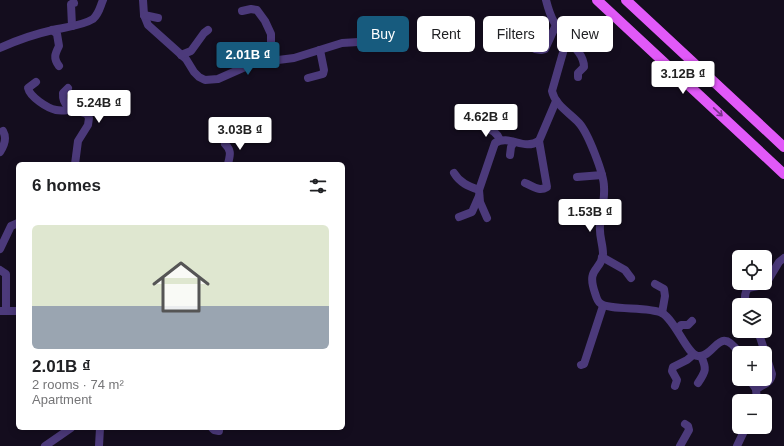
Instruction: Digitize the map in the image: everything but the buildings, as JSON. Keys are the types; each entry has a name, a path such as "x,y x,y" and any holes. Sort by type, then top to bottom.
{"main road":[{"path":"597,0 784,174"},
{"path":"626,0 784,146"}],"street":[{"path":"0,48 22,39 52,30 85,23 93,19 98,14 103,0"},
{"path":"143,0 144,15 148,25 181,55 194,72 204,80 218,79 254,63 294,58 342,43 357,42"},
{"path":"546,0 550,14 556,25 549,42"},
{"path":"72,26 71,4 74,3"},
{"path":"242,11 251,9 257,10 265,21 271,34 271,61"},
{"path":"144,15 158,18"},
{"path":"52,30 58,34 60,46 54,54 55,61 59,66"},
{"path":"181,55 191,51 204,33 208,30"},
{"path":"308,78 323,74 324,70 320,50"},
{"path":"563,52 552,91 556,101 585,131 602,175 604,186 600,227 603,249 602,257 591,278 597,300 603,306 649,310 662,313 678,329 689,350 697,355 705,365 705,372 698,383"},
{"path":"578,52 584,67 578,73 578,77"},
{"path":"36,82 28,88 29,94 36,100 55,110 75,110"},
{"path":"68,88 63,92 63,100 66,105 87,114 89,118 89,121 79,137 75,162"},
{"path":"525,183 537,189 544,189 547,187 539,141 556,101"},
{"path":"485,128 491,129 497,134 500,140"},
{"path":"0,152 4,146 5,135 3,131"},
{"path":"459,217 472,212 495,143 500,140 505,140 528,146 539,141"},
{"path":"510,155 511,147 514,142"},
{"path":"225,144 230,149 228,162"},
{"path":"454,173 458,180 479,193"},
{"path":"577,177 602,175"},
{"path":"479,193 480,202 487,218"},
{"path":"0,249 11,226 16,224"},
{"path":"602,257 625,270 631,278"},
{"path":"745,298 748,288 764,285 779,262 784,258"},
{"path":"0,270 6,274 3,311 16,311"},
{"path":"655,284 664,290 665,296 662,313"},
{"path":"581,365 584,364 603,306"},
{"path":"678,329 681,325 688,324 692,321"},
{"path":"756,389 769,382 772,374 760,338"},
{"path":"676,386 676,380 672,371 673,367 725,341 730,341 734,346"},
{"path":"754,386 756,394"},
{"path":"680,446 689,430 688,426 685,424"},
{"path":"45,446 67,430"},
{"path":"99,446 100,430"},
{"path":"737,446 743,434"}]}
